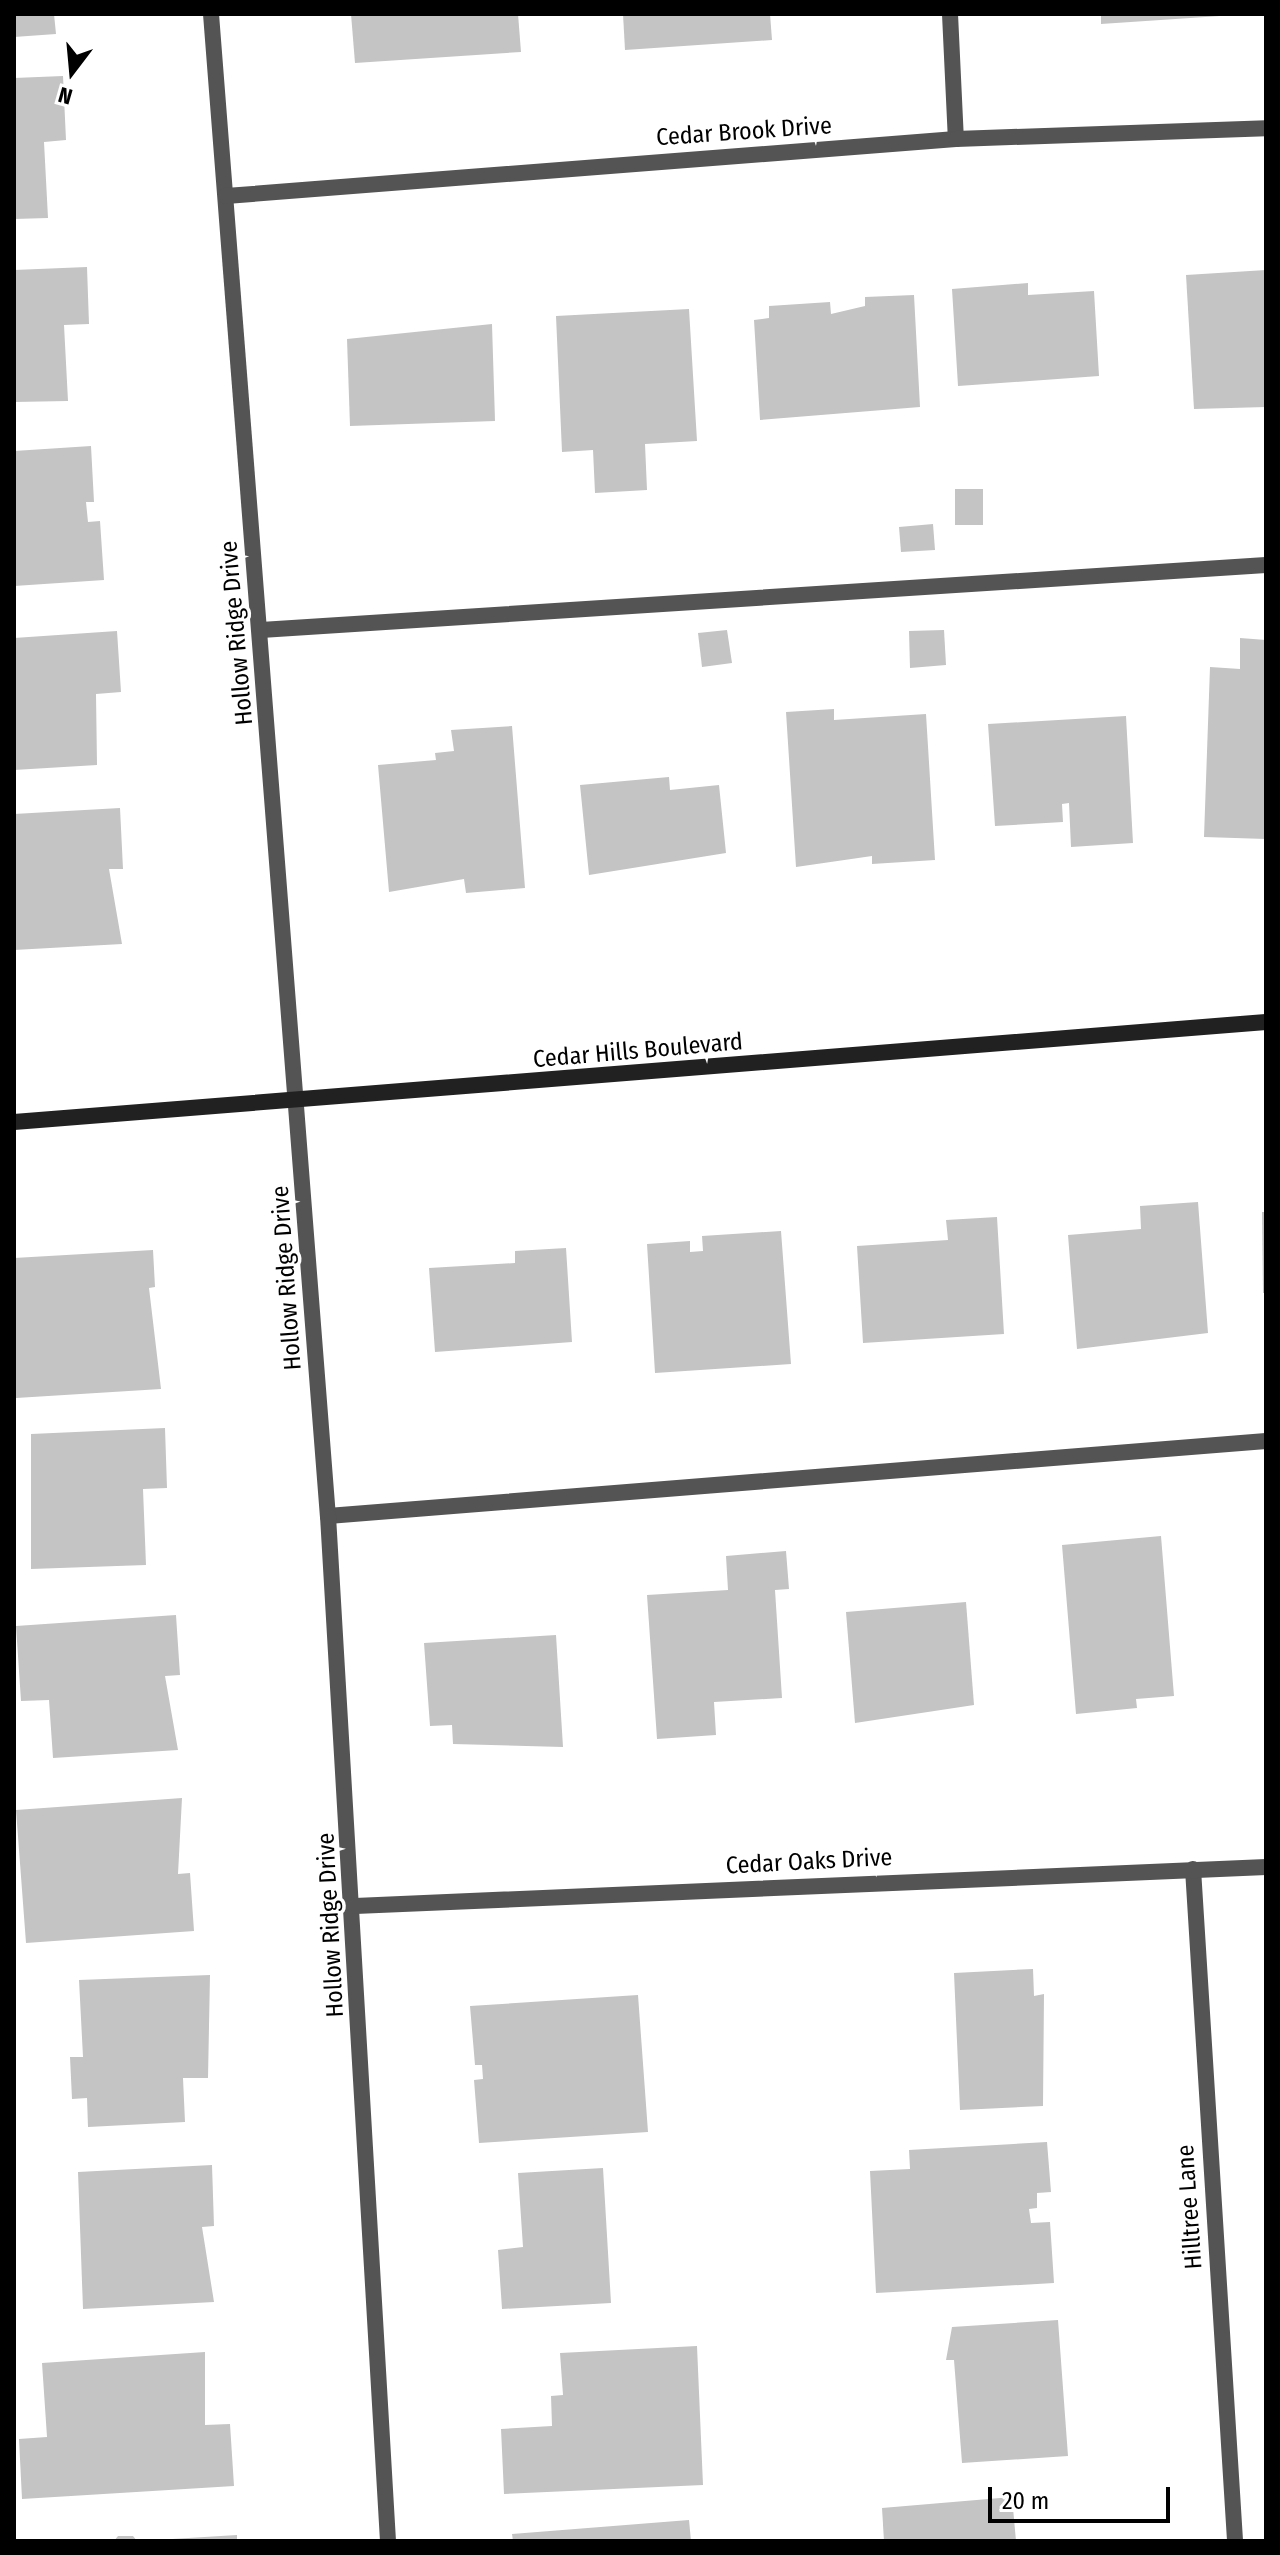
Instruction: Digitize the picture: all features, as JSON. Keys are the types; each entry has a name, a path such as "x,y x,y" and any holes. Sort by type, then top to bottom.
{"street":[{"name":"Hollow Ridge Drive","path":"211,14 328,1516 355,1906 388,2541"},
{"path":"950,14 956,139"},
{"name":"Cedar Brook Drive","path":"226,196 956,139 1266,128"},
{"path":"261,630 1266,565"},
{"name":"Cedar Hills Boulevard","path":"14,1122 298,1104 1266,1022"},
{"path":"328,1516 1266,1441"},
{"name":"Cedar Oaks Drive","path":"355,1906 1266,1867"},
{"name":"Hilltree Lane","path":"1193,1869 1235,2541"}],"building":[{"path":"14,14 54,14 56,34 14,37"},
{"path":"351,14 518,14 521,52 355,63"},
{"path":"623,14 770,14 772,40 625,50"},
{"path":"1101,14 1220,14 1220,16 1101,24"},
{"path":"63,76 66,140 44,142 48,218 14,219 14,78"},
{"path":"87,267 89,324 64,325 68,401 14,402 14,270"},
{"path":"1266,270 1266,407 1194,409 1186,275"},
{"path":"1028,283 1028,295 1094,291 1099,376 958,386 952,289"},
{"path":"914,295 920,407 760,420 754,320 769,318 769,306 830,302 831,314 865,306 865,297"},
{"path":"689,309 697,441 645,444 647,490 595,493 593,450 562,452 556,316"},
{"path":"492,324 495,421 350,426 347,339"},
{"path":"91,446 94,502 86,502 88,522 100,521 104,580 14,586 14,451"},
{"path":"955,489 983,489 983,525 955,525"},
{"path":"933,524 935,550 901,552 899,527"},
{"path":"727,630 732,663 702,667 698,633"},
{"path":"944,630 946,665 910,668 909,631"},
{"path":"117,631 121,692 96,694 97,765 14,770 14,638"},
{"path":"1240,638 1266,640 1266,839 1204,837 1210,667 1240,669"},
{"path":"834,709 834,720 926,714 935,860 872,864 872,856 796,867 786,712"},
{"path":"1126,716 1133,843 1071,847 1069,803 1062,804 1063,822 995,826 988,724"},
{"path":"512,726 525,888 466,893 464,879 389,892 378,765 436,760 435,753 454,751 451,730"},
{"path":"669,777 670,790 719,785 726,853 589,875 580,785"},
{"path":"120,808 123,869 109,869 122,944 14,950 14,814"},
{"path":"1198,1202 1208,1333 1077,1349 1068,1235 1141,1229 1140,1206"},
{"path":"1262,1212 1266,1212 1266,1293 1263,1293"},
{"path":"997,1217 1004,1334 863,1343 857,1246 948,1240 946,1220"},
{"path":"781,1231 791,1364 655,1373 647,1244 690,1241 690,1252 703,1251 702,1236"},
{"path":"566,1248 572,1342 435,1352 429,1268 515,1263 515,1251"},
{"path":"153,1250 155,1287 149,1288 161,1389 16,1398 14,1258"},
{"path":"165,1428 167,1488 143,1489 146,1565 31,1569 31,1434"},
{"path":"1161,1536 1174,1696 1136,1699 1137,1708 1076,1714 1062,1545"},
{"path":"786,1551 789,1589 775,1590 782,1698 714,1702 716,1735 657,1739 647,1595 728,1590 726,1556"},
{"path":"966,1602 974,1705 855,1723 846,1612"},
{"path":"176,1615 180,1675 165,1676 178,1750 53,1758 49,1700 21,1701 16,1626"},
{"path":"556,1635 563,1747 453,1744 452,1725 430,1726 424,1643"},
{"path":"182,1798 178,1874 190,1873 194,1931 26,1943 16,1810"},
{"path":"1033,1969 1034,1996 1044,1994 1043,2106 960,2110 954,1973"},
{"path":"210,1975 208,2078 183,2078 185,2122 88,2127 87,2098 72,2099 70,2057 83,2057 79,1980"},
{"path":"638,1995 648,2132 479,2143 474,2080 483,2079 482,2065 475,2065 470,2006"},
{"path":"1047,2142 1051,2192 1037,2193 1037,2208 1029,2209 1031,2223 1050,2222 1054,2283 876,2293 870,2171 910,2169 909,2150"},
{"path":"212,2165 214,2226 202,2227 214,2302 83,2309 78,2172"},
{"path":"603,2168 611,2303 502,2309 498,2250 523,2247 518,2173"},
{"path":"1058,2320 1068,2456 962,2463 954,2360 946,2360 952,2327"},
{"path":"697,2346 703,2485 504,2494 501,2429 552,2426 551,2396 563,2395 560,2353"},
{"path":"205,2352 205,2425 230,2424 234,2486 22,2499 19,2439 47,2437 42,2363"},
{"path":"1012,2497 1016,2541 884,2541 882,2508"},
{"path":"689,2520 691,2541 513,2541 512,2534"},
{"path":"237,2535 237,2541 172,2541 172,2539"},
{"path":"118,2536 133,2536 137,2541 114,2541"}]}
